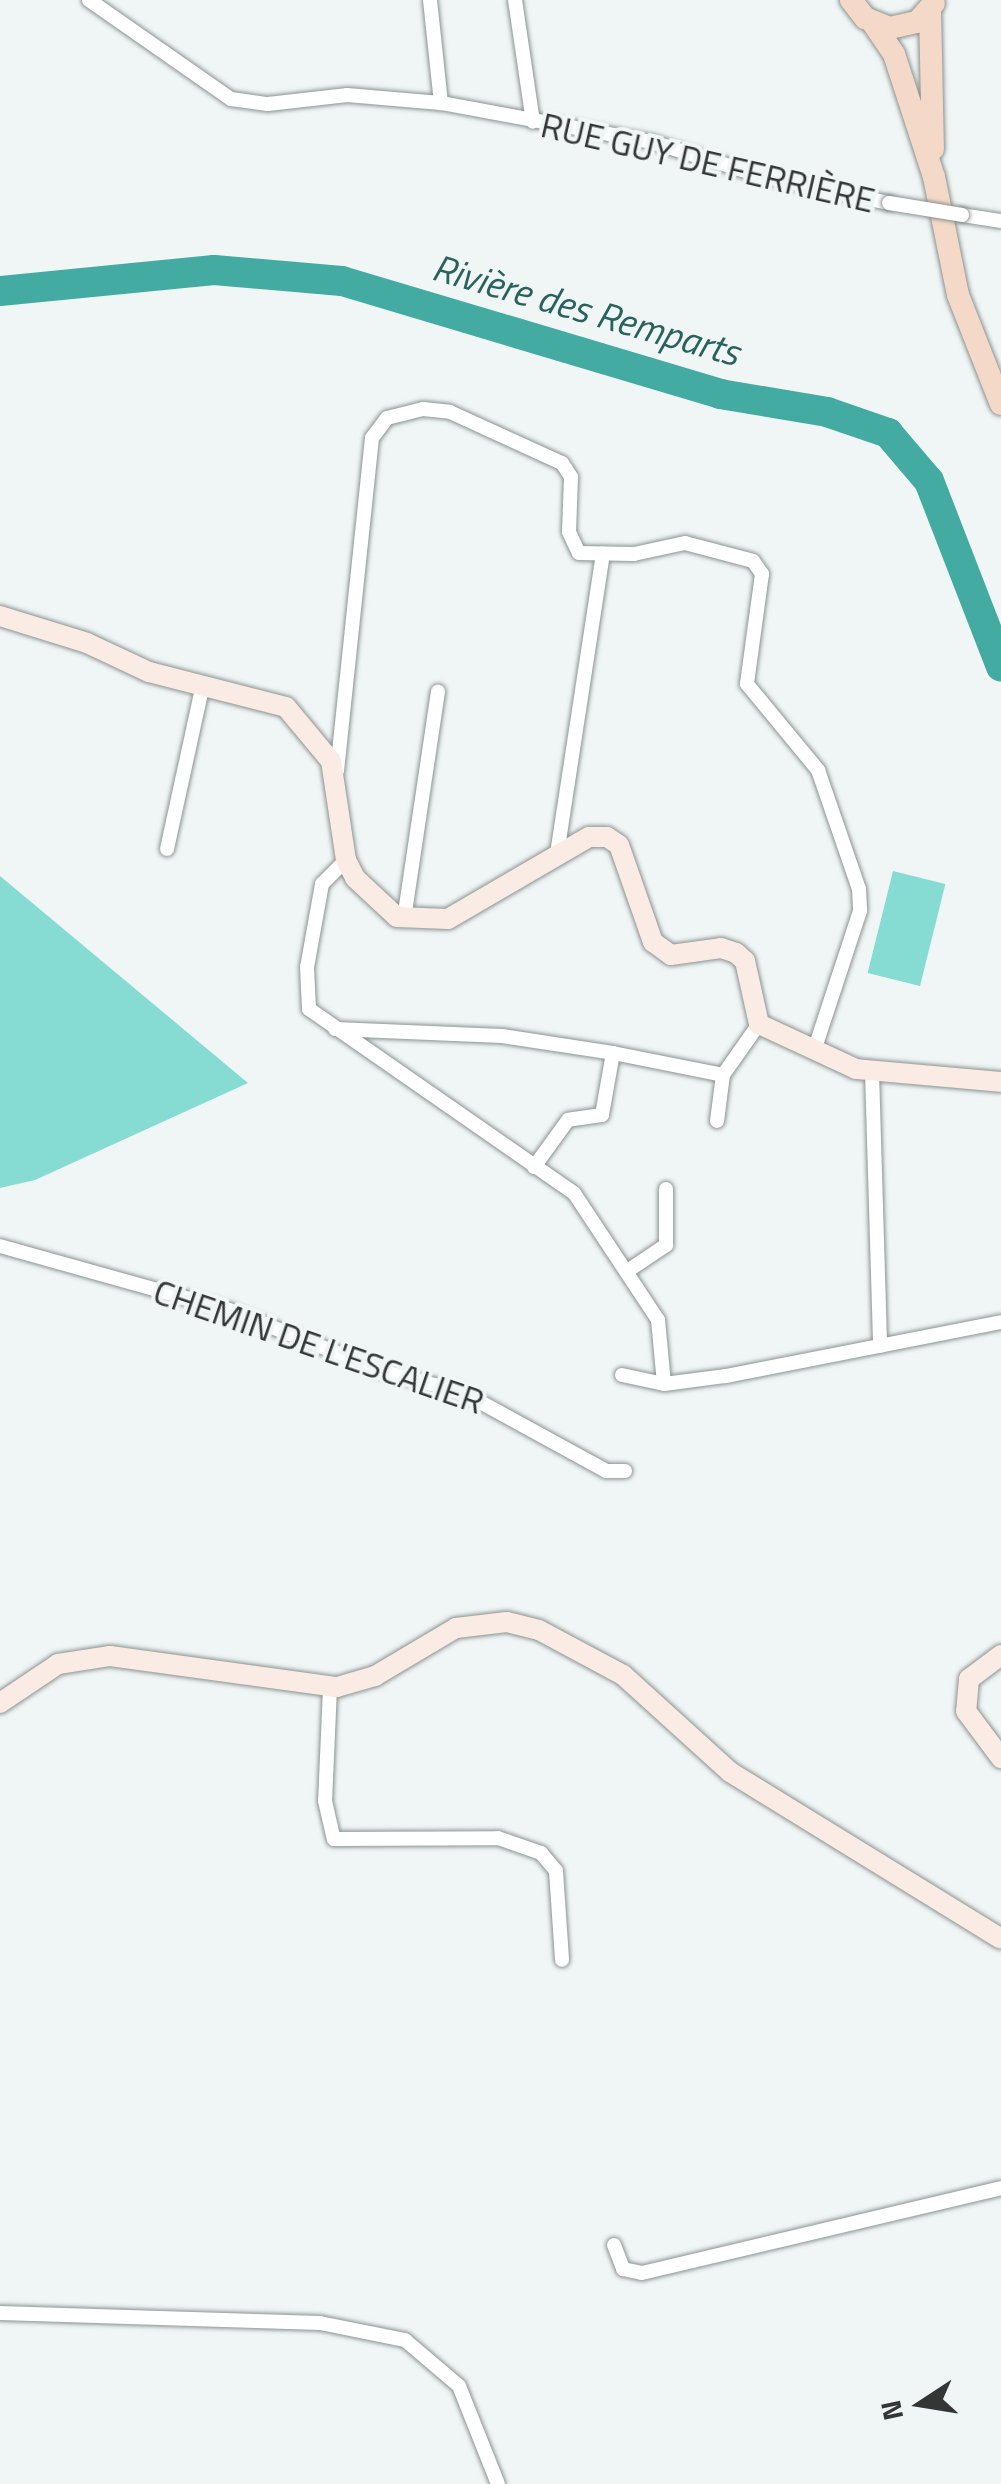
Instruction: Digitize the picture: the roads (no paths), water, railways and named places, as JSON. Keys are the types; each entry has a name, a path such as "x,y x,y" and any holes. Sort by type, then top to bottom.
{"main road":[{"path":"850,1 873,23 894,54 934,177 958,296 1001,404"},
{"path":"873,23 900,28 934,3"},
{"path":"934,3 934,177"}],"street":[{"name":"RUE GUY DE FERRIÈRE","path":"89,0 231,99 268,104 348,95 441,104 652,142 762,176 889,203 1001,221"},
{"path":"430,0 441,104"},
{"path":"515,0 533,122"},
{"path":"718,1121 723,1075 759,1024 745,961 722,948 671,955 653,942 619,844 589,837 448,919 404,918 378,904 346,860 336,776 377,426 398,413 450,412 555,458 571,477 571,543 579,553 603,554 696,543 753,561 762,574 747,684 818,770 859,889 860,911 814,1051"},
{"path":"557,854 603,554"},
{"path":"0,616 202,688 286,707 323,746 336,776"},
{"path":"167,848 202,688"},
{"path":"404,918 438,692"},
{"path":"346,860 322,884 307,966 309,1009 574,1193 629,1270 662,1335 664,1384"},
{"path":"759,1024 814,1051 872,1072 1001,1082"},
{"path":"335,1029 502,1036 723,1075"},
{"path":"534,1167 568,1120 602,1115 613,1053"},
{"path":"872,1072 880,1346"},
{"path":"629,1270 666,1245 666,1189"},
{"name":"CHEMIN DE L'ESCALIER","path":"0,1246 229,1310 385,1372 462,1392 606,1471 625,1471"},
{"path":"622,1375 664,1384 1001,1322"},
{"path":"0,1703 58,1664 110,1656 330,1688 375,1676 456,1628 507,1622 539,1630 623,1675 730,1772 1001,1939"},
{"path":"1001,1655 970,1680 966,1710 1001,1758"},
{"path":"330,1688 325,1801 334,1839 498,1838 541,1853 556,1870 562,1960"},
{"path":"614,2245 622,2270 642,2273 1001,2188"},
{"path":"0,2314 320,2323 406,2340 459,2386 498,2484"}],"waterway":[{"name":"Rivière des Remparts","path":"0,291 214,270 342,281 720,394 827,412 888,433 929,481 1001,667"}]}
